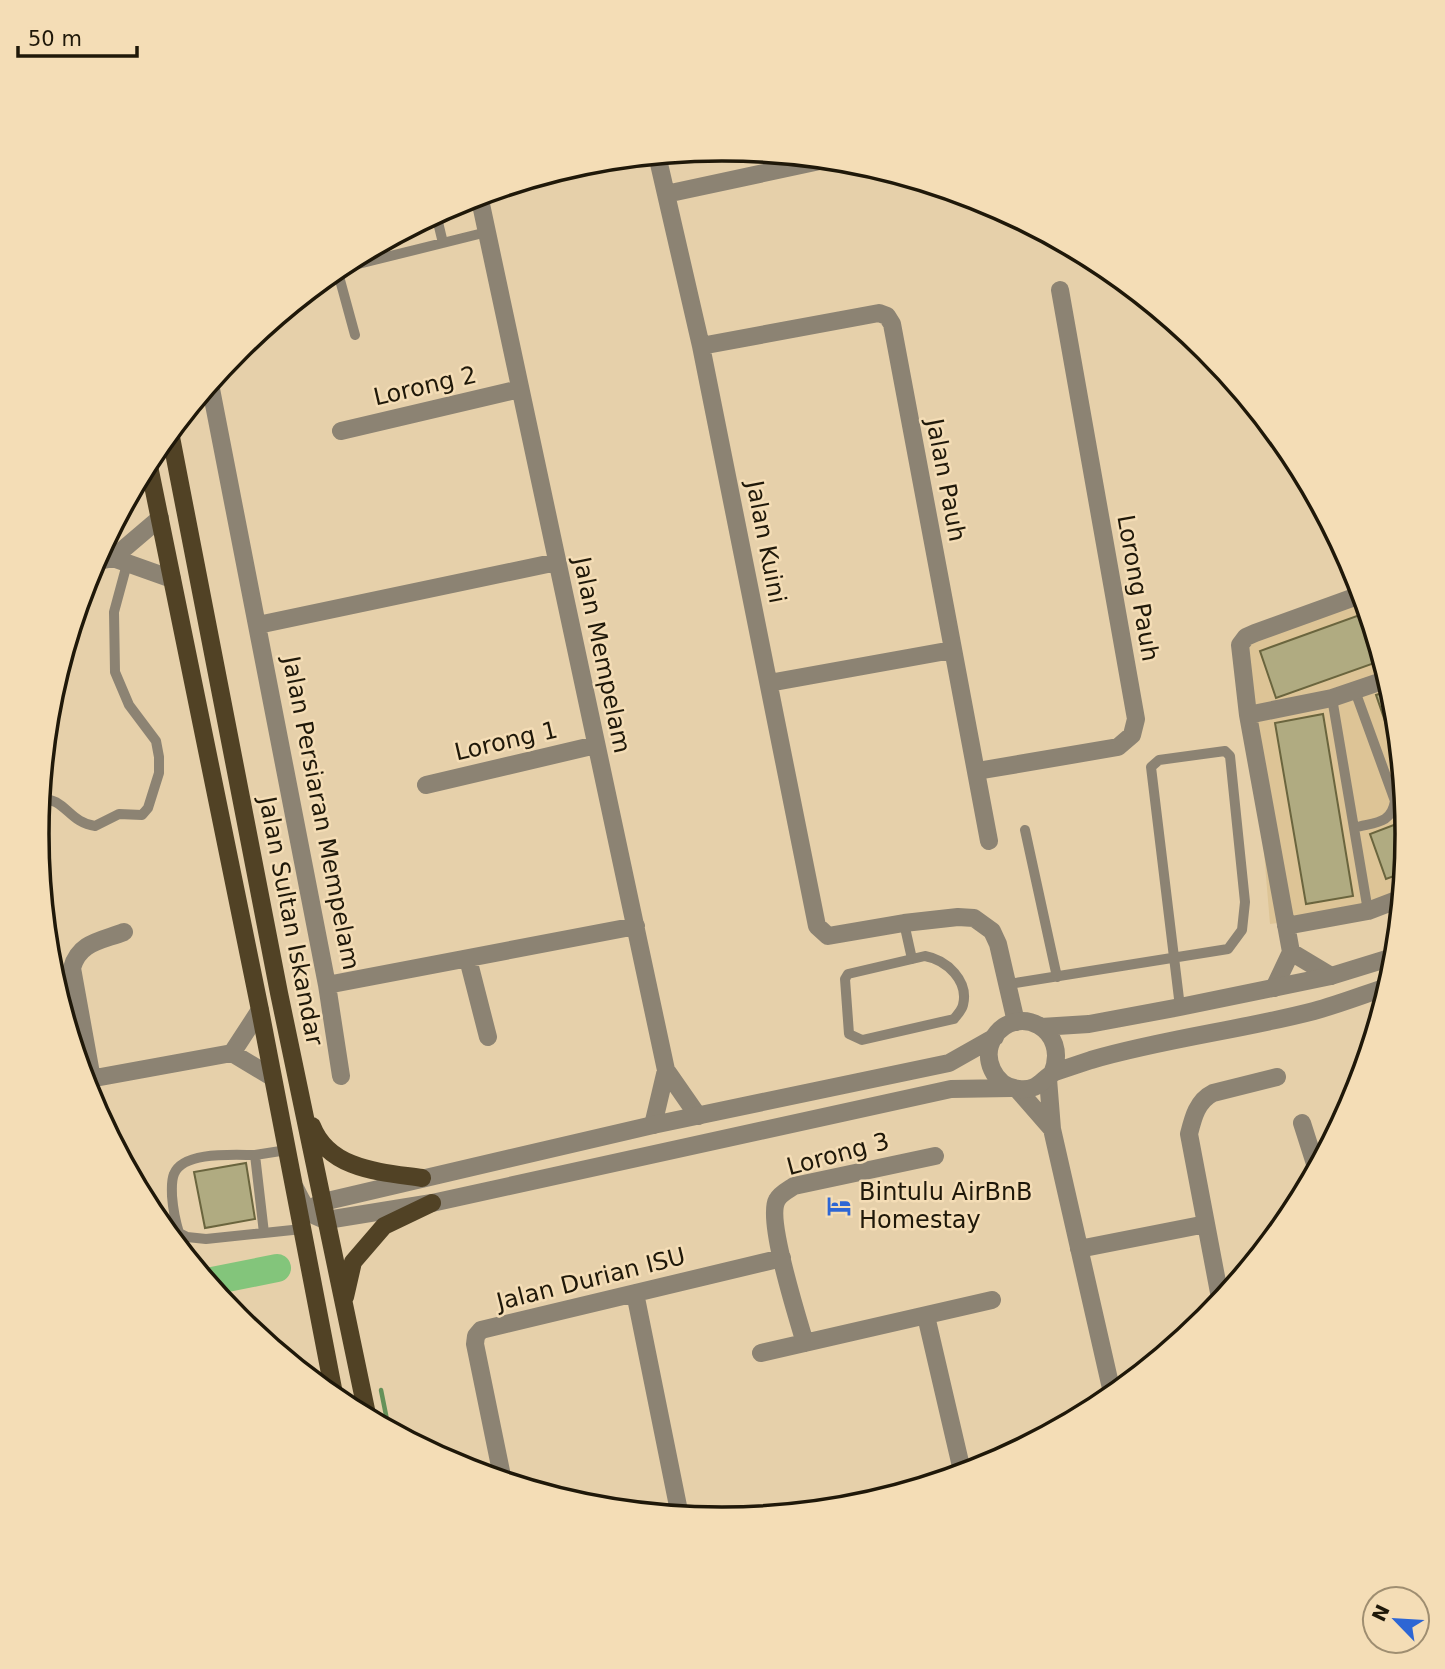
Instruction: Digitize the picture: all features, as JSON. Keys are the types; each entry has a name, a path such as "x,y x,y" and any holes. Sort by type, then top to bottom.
{"main road":[{"name":"Jalan Sultan Iskandar","path":"173,446 302,1100 315,1216 344,1303 365,1405"},
{"path":"152,478 293,1183 315,1216 305,1249 332,1383"},
{"path":"302,1100 317,1140 348,1164 422,1178"},
{"path":"344,1303 353,1262 384,1226 432,1203"}],"street":[{"name":"Jalan Kuini","path":"659,164 701,346 817,926 828,936 904,923"},
{"path":"666,194 798,166"},
{"name":"Jalan Mempelam","path":"481,206 666,1070 653,1125"},
{"name":"Lorong Pauh","path":"977,771 1118,747 1132,735 1136,719 1060,290"},
{"name":"Jalan Pauh","path":"701,346 879,313 887,316 892,324 989,841"},
{"name":"Lorong 2","path":"341,430 520,389"},
{"name":"Jalan Persiaran Mempelam","path":"212,395 327,985 636,926"},
{"path":"120,561 160,517"},
{"path":"107,562 120,561 172,579"},
{"path":"258,625 557,562"},
{"path":"1274,988 1291,952 1248,715 1240,645 1255,632 1353,598"},
{"path":"769,683 952,650"},
{"path":"1248,715 1332,698 1378,683"},
{"name":"Lorong 1","path":"426,785 596,745"},
{"path":"1286,926 1368,911 1392,902"},
{"path":"904,923 958,917 974,918 992,931 1009,984 1016,1022"},
{"path":"83,1045 72,968 75,954 124,932"},
{"path":"1291,952 1331,976"},
{"path":"468,959 488,1037"},
{"path":"1041,1027 1089,1024 1180,1007 1331,976 1384,960"},
{"path":"327,985 341,1076"},
{"path":"315,1216 432,1203 951,1089 1028,1090 1039,1086 1050,1076 1092,1060 1316,1010 1377,990"},
{"path":"232,1053 260,1010"},
{"path":"315,1216 422,1178 653,1125 949,1063 995,1037 1008,1025 1016,1022 1034,1023 1055,1043 1057,1054 1050,1076 1052,1129 1110,1385"},
{"path":"995,1037 989,1056 990,1066 1002,1083 1014,1088 1052,1129"},
{"path":"95,1078 232,1053 272,1077"},
{"path":"666,1070 698,1116"},
{"path":"1219,1290 1189,1135 1193,1115 1205,1097 1213,1093 1277,1077"},
{"path":"1302,1123 1317,1151"},
{"name":"Lorong 3","path":"805,1343 782,1258 774,1209 777,1199 794,1186 934,1156"},
{"path":"1079,1249 1206,1224"},
{"name":"Jalan Durian ISU","path":"501,1470 475,1344 476,1336 481,1330 782,1258"},
{"path":"635,1293 678,1507"},
{"path":"761,1353 992,1300"},
{"path":"926,1316 960,1464"}],"lane":[{"path":"438,224 443,243"},
{"path":"369,262 487,232"},
{"path":"339,281 355,335"},
{"path":"50,798 58,802 76,820 95,826 119,814 142,815 148,808 159,773 156,741 129,705 116,672 114,612 120,561"},
{"path":"1354,828 1387,820 1394,811 1395,801 1355,691"},
{"path":"1332,698 1368,911"},
{"path":"1009,984 1057,977 1174,958 1228,950 1242,930 1245,902 1230,756 1225,751 1159,760 1151,767 1174,958 1180,1007"},
{"path":"1025,830 1057,977"},
{"path":"904,923 912,959"},
{"path":"925,956 933,958 954,971 963,989 963,1006 954,1019 862,1040 849,1034 845,979 848,974 912,959 925,956"},
{"path":"178,1231 174,1218 172,1181 174,1171 183,1164 203,1156 255,1155 287,1150"},
{"path":"255,1155 264,1233"},
{"path":"180,1233 194,1238 264,1233 315,1216"}],"shaded area":[{"path":"1353,599 1373,660 1390,747 1396,834 1393,899 1368,911 1270,924 1246,637"}],"building":[{"path":"1359,615 1374,663 1276,698 1260,651"},
{"path":"1381,694 1387,726 1376,695"},
{"path":"1323,714 1353,896 1306,904 1275,723"},
{"path":"1396,824 1395,876 1386,879 1370,834"},
{"path":"246,1163 255,1219 205,1228 194,1172"}],"waterway":[{"path":"217,1280 277,1268"},
{"path":"381,1390 387,1418"}],"place":[{"name":"Bintulu AirBnB Homestay","path":"839,1206"}]}
